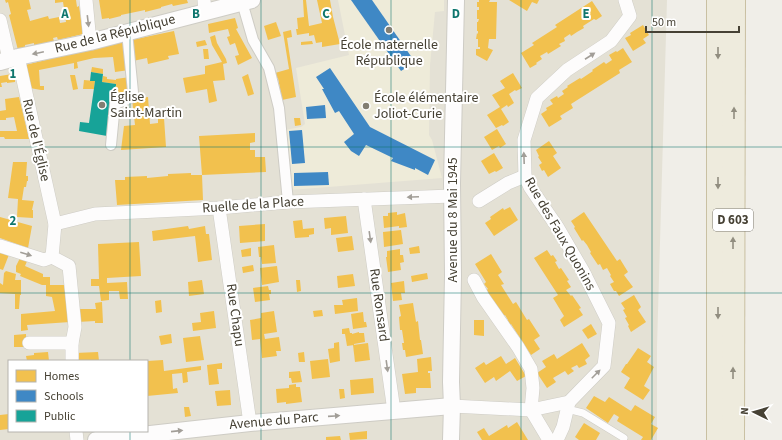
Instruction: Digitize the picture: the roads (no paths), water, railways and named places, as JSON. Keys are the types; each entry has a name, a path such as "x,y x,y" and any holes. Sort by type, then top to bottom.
{"highway":[{"name":"D 603","path":"718,0 718,440"},
{"name":"D 603","path":"733,440 734,0"}],"street":[{"path":"86,0 90,42"},
{"name":"Avenue du 8 Mai 1945","path":"451,440 453,276 452,196 456,0"},
{"name":"Rue des Faux Quonins","path":"568,405 604,366 609,323 583,271 558,228 530,187 525,176 524,140 537,98 568,70 611,41 630,16 625,0"},
{"path":"247,1 254,40 269,68 279,108 288,202"},
{"name":"Rue de la République","path":"9,59 90,42 127,32 205,6 247,1"},
{"name":"Rue de l'Église","path":"0,20 9,59 55,224 52,257"},
{"path":"111,145 115,104 131,98 133,92 127,32"},
{"path":"479,201 508,183 525,176"},
{"name":"Ruelle de la Place","path":"55,224 95,214 219,208 288,202 364,198 452,196"},
{"name":"Rue Ronsard","path":"364,198 394,411"},
{"name":"Rue Chapu","path":"219,208 250,423"},
{"path":"0,246 44,260 52,257 68,266 75,327 72,343 72,360"},
{"path":"452,406 531,410 568,405 563,427 550,439 531,410 533,388 531,369 518,347 483,297 474,280"},
{"path":"29,343 72,343"},
{"name":"Avenue du Parc","path":"96,440 250,423 452,406"}],"lane":[{"path":"568,405 624,438"}],"place":[{"name":"École maternelle République","path":"389,30"},
{"name":"Église Saint-Martin","path":"102,105"},
{"name":"École élémentaire Joliot-Curie","path":"366,106"}]}
